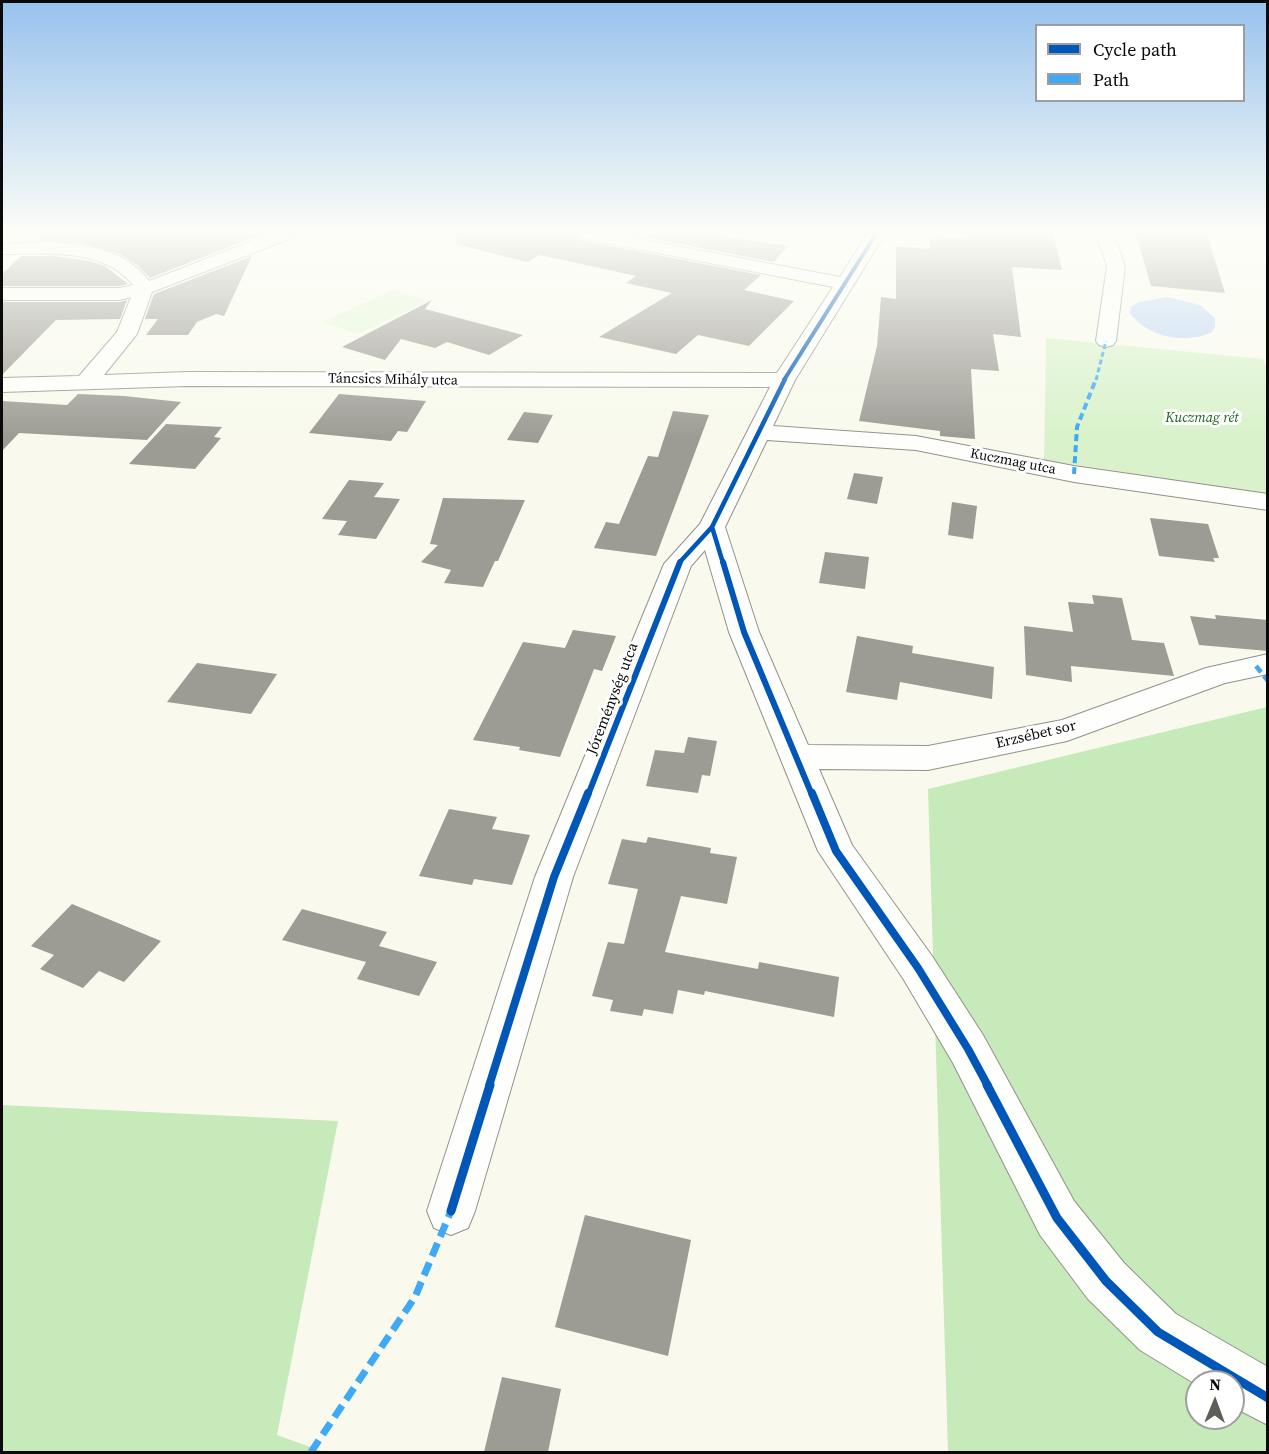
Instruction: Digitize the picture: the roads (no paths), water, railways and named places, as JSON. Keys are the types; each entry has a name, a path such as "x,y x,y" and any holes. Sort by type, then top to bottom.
{"street":[{"path":"86,382 127,334 139,302"},
{"name":"Jóreménység utca","path":"451,1211 554,877 678,564 711,527 784,380 832,302"},
{"path":"1106,341 1111,302"},
{"name":"Táncsics Mihály utca","path":"2,385 188,379 784,380"},
{"name":"Kuczmag utca","path":"757,432 916,443 1074,474 1268,502"},
{"path":"711,527 744,632 836,851 918,968 956,1029 1057,1218 1106,1281 1158,1332 1268,1398"},
{"name":"Erzsébet sor","path":"796,757 928,758 1067,730 1217,675 1268,664"}],"water":[{"path":"1139,302 1187,302 1200,305 1215,318 1215,327 1212,332 1191,338 1157,333 1146,328 1130,313 1131,307"}],"park label":[{"name":"Kuczmag rét","path":"1202,418"}]}
